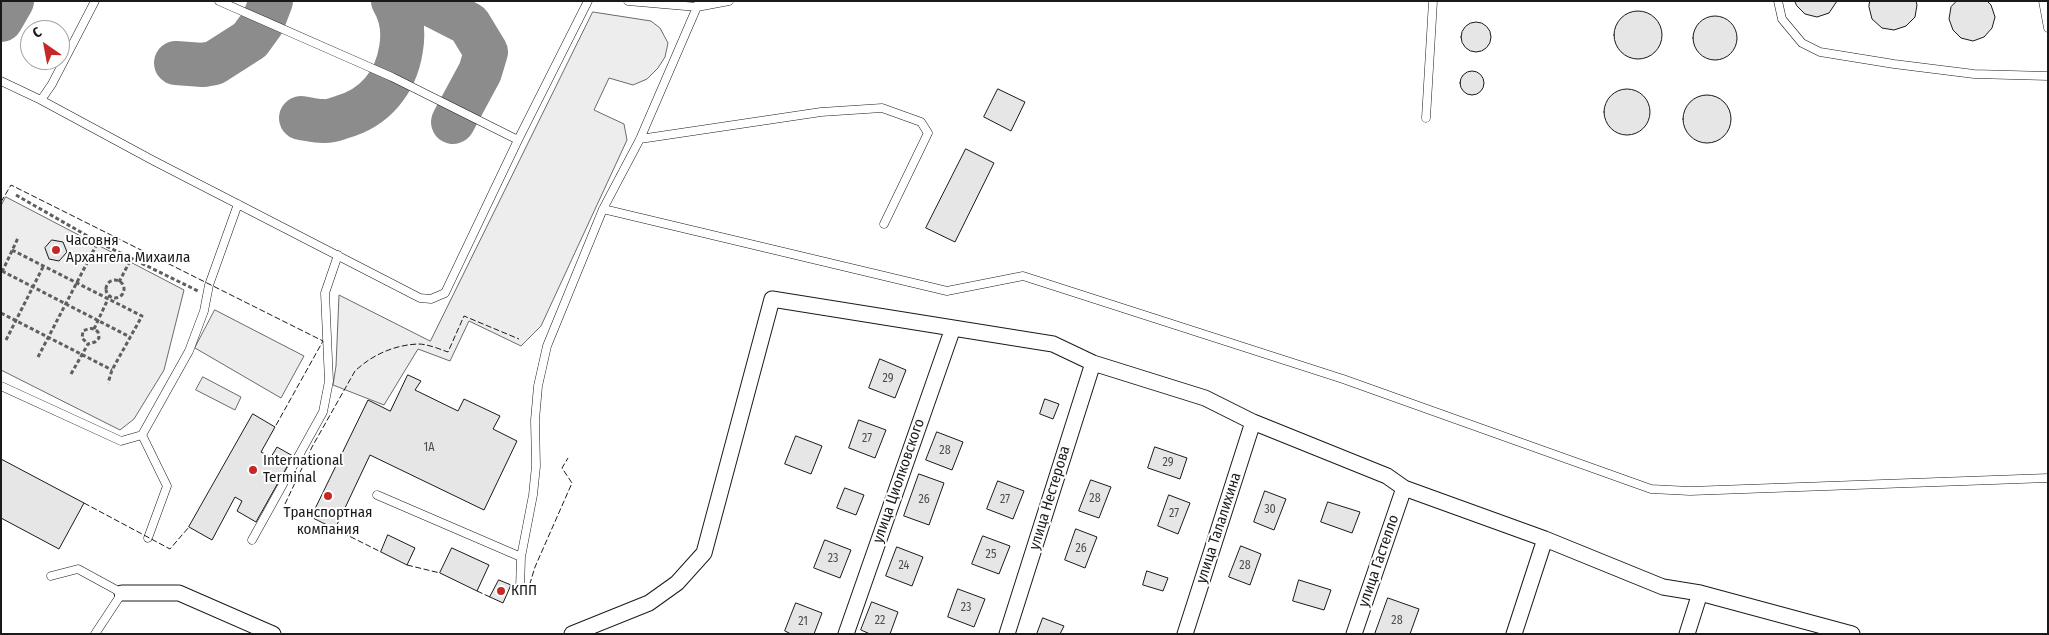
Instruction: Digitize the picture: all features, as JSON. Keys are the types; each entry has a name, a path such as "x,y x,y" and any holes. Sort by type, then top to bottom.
{"street":[{"path":"572,634 649,603 677,583 704,553 772,299 1053,344 1093,363 1205,398 1253,422 1387,476 1404,488 1545,539 1663,587 1700,593 1852,634"},
{"name":"улица Циолковского","path":"846,634 953,328"},
{"name":"улица Нестерова","path":"1007,634 1093,363"},
{"name":"улица Талалихина","path":"1185,634 1253,422"},
{"name":"улица Гастелло","path":"1354,634 1404,488"},
{"path":"1514,634 1545,539"},
{"path":"122,594 179,593 273,634"},
{"path":"1687,634 1700,593"}],"lane":[{"path":"41,100 52,84 95,1"},
{"path":"219,1 392,77 518,140"},
{"path":"1,81 41,100 81,123 420,298 431,299 445,293 518,140 588,1"},
{"path":"628,1 698,4 729,1"},
{"path":"1426,118 1433,1"},
{"path":"1778,1 1782,19 1802,42 1820,52 1974,74 2048,76"},
{"path":"2043,1 2048,28"},
{"path":"520,589 521,557 533,495 536,466 538,386 547,346 603,209 640,139 698,4"},
{"path":"640,139 820,112 882,108 921,122 928,132 884,224"},
{"path":"1,386 121,441 142,435 189,351 204,312 209,285 238,204"},
{"path":"603,209 947,291 1023,276 1343,379 1651,489 1690,491 2048,478"},
{"path":"252,540 323,412 329,381 325,293 338,255"},
{"path":"142,435 167,486 148,538"},
{"path":"378,495 521,557"},
{"path":"50,576 78,569 122,594 95,634"}],"path":[{"path":"16,195 98,242 208,295"},
{"path":"18,238 2,272 130,337"},
{"path":"38,357 98,242"},
{"path":"12,250 142,316 112,370 108,383"},
{"path":"119,282 131,259"},
{"path":"6,340 43,267"},
{"path":"112,281 119,282 124,287 123,294 117,298 109,298 106,292 107,285 112,281"},
{"path":"94,329 109,298"},
{"path":"1,313 112,370"},
{"path":"71,374 88,344 95,342 98,338 98,332 94,329 88,328 83,331 82,338 88,344"}],"shaded area":[{"path":"593,12 651,21 660,28 668,43 665,57 658,68 647,79 633,85 609,78 594,110 624,124 627,140 541,326 521,346 469,321 450,361 418,349 384,405 333,385 336,366 339,295 430,341"},
{"path":"6,197 184,290 164,370 134,419 120,430 1,370 1,206"},
{"path":"215,310 304,356 281,398 195,348"},
{"path":"203,377 241,397 235,410 196,390"}],"building":[{"path":"1795,1 1837,1 1829,13 1817,17 1805,14"},
{"path":"1870,1 1916,1 1915,17 1906,26 1894,30 1882,28 1872,19 1869,7"},
{"path":"1957,1 1987,1 1991,5 1995,17 1992,28 1984,37 1973,41 1961,38 1953,30 1949,19 1951,7"},
{"path":"1638,11 1647,13 1655,18 1660,26 1662,35 1660,44 1655,52 1647,57 1638,59 1629,57 1621,52 1616,44 1614,35 1616,26 1621,18 1629,13"},
{"path":"1719,16 1731,22 1736,29 1736,47 1731,54 1724,59 1711,60 1703,57 1696,50 1693,34 1696,26 1703,19"},
{"path":"1476,22 1487,26 1491,37 1487,48 1476,52 1465,48 1461,37 1465,26"},
{"path":"1467,71 1477,71 1484,78 1484,88 1477,95 1467,95 1460,88 1460,78"},
{"path":"998,89 1025,102 1011,131 984,117"},
{"path":"1623,89 1631,89 1640,93 1646,99 1650,112 1646,125 1640,131 1631,135 1623,135 1614,131 1608,125 1604,116 1604,108 1608,99 1614,93"},
{"path":"1707,95 1716,97 1724,102 1729,110 1731,119 1729,128 1724,136 1716,141 1707,143 1698,141 1690,136 1685,128 1683,119 1685,110 1690,102 1698,97"},
{"path":"966,149 994,163 955,242 926,228"},
{"name":"Часовня Архангела Михаила","path":"52,240 63,242 67,252 59,261 49,259 45,248"},
{"path":"880,359 906,370 895,398 869,388"},
{"path":"408,375 421,381 415,390 458,411 464,399 500,416 493,429 517,441 484,510 370,455 335,529 311,517 368,400 390,411"},
{"path":"1045,399 1059,404 1053,419 1040,414"},
{"name":"International Terminal","path":"253,414 275,427 261,452 271,457 277,447 293,456 256,522 237,511 242,501 235,497 212,540 189,527"},
{"path":"859,420 886,430 875,458 849,448"},
{"path":"937,432 963,442 952,470 926,460"},
{"path":"796,436 822,446 811,474 785,464"},
{"path":"1155,447 1187,458 1180,479 1148,468"},
{"path":"1,459 84,503 59,549 1,518"},
{"path":"919,474 944,483 929,525 904,516"},
{"path":"1091,480 1111,487 1099,518 1079,511"},
{"path":"998,481 1024,491 1013,519 987,509"},
{"path":"845,488 864,495 856,515 837,508"},
{"path":"1265,491 1286,499 1274,530 1254,522"},
{"path":"1169,495 1190,503 1178,534 1158,526"},
{"path":"1328,502 1360,512 1352,533 1321,522"},
{"path":"1076,529 1097,537 1085,568 1065,560"},
{"path":"388,535 415,548 407,565 381,552"},
{"path":"983,536 1010,546 999,574 972,564"},
{"path":"825,540 851,550 840,578 814,568"},
{"path":"1241,546 1261,554 1250,585 1229,577"},
{"path":"897,547 923,557 912,586 886,576"},
{"path":"452,548 489,565 477,591 440,573"},
{"path":"1147,571 1168,578 1163,591 1143,585"},
{"name":"КПП","path":"499,580 511,585 503,603 490,597"},
{"path":"1299,580 1331,590 1324,610 1293,601"},
{"path":"958,589 985,599 974,627 948,617"},
{"path":"1388,598 1419,609 1410,634 1375,634"},
{"path":"872,602 898,612 890,634 870,634 861,630"},
{"path":"796,603 822,613 814,634 791,634 785,631"},
{"path":"1043,618 1064,626 1060,634 1037,634"}],"taxiway":[{"path":"1,20 12,1"},
{"path":"176,63 203,65 214,63 250,40 263,22 271,1"},
{"path":"301,118 330,121 354,113 374,100 382,92 394,72 402,43 400,18 393,1"},
{"path":"424,1 469,24 486,52 480,72 453,122"}],"fence":[{"path":"1,202 11,185 323,341 275,427"},
{"path":"285,504 312,447 355,371 369,360 400,346 418,344 448,352 464,316 519,339"},
{"path":"510,587 511,585 528,590 535,567 572,483 562,468 568,458"},
{"path":"84,503 170,549 189,527"},
{"path":"335,529 381,552"},
{"path":"407,565 440,573"},
{"path":"477,591 490,597"}],"place":[{"name":"Часовня Архангела Михаила","path":"56,250"},
{"name":"International Terminal","path":"253,470"},
{"name":"Транспортная компания","path":"328,496"},
{"name":"КПП","path":"501,591"}]}
